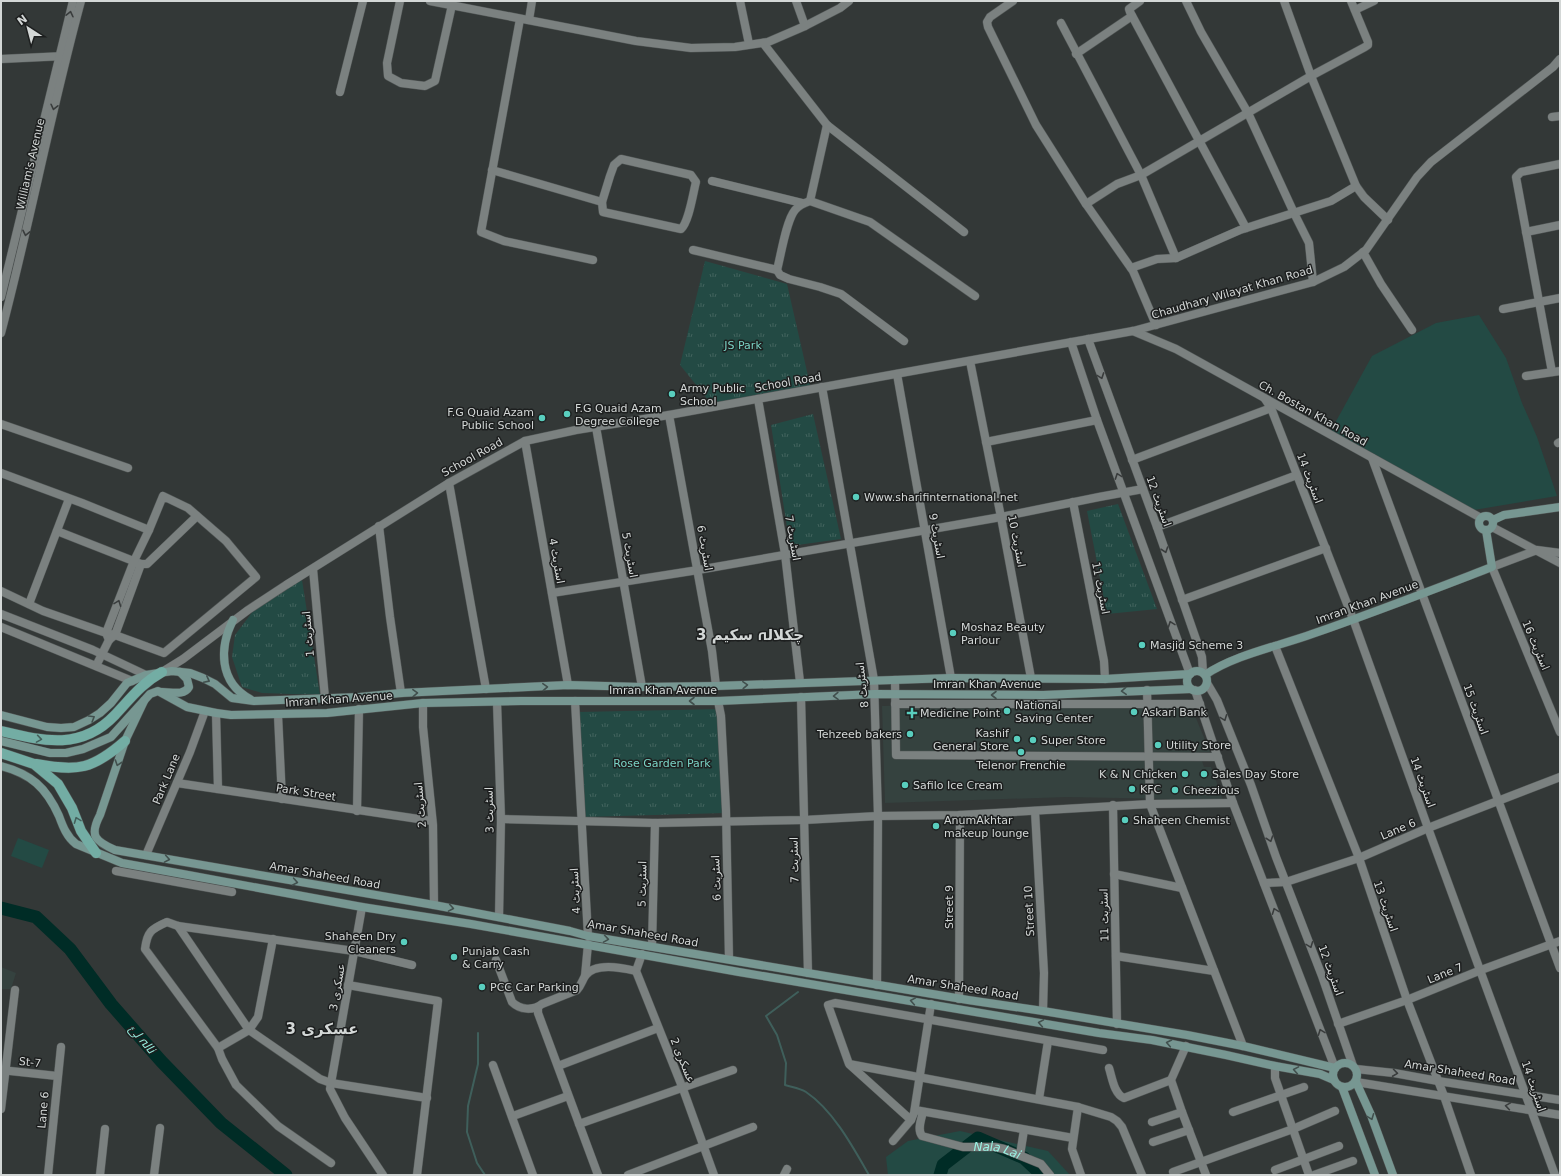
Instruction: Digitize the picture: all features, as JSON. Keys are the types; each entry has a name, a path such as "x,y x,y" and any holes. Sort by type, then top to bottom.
{"main road":[{"path":"1492,567 1490,525 1488,516 1481,518 1479,522 1480,526 1490,525 1504,515 1560,507"},
{"name":"Imran Khan Avenue","path":"1205,677 1221,666 1354,619 1492,567"},
{"path":"234,620 228,631 226,640 224,666 227,675 234,686 243,695 254,701"},
{"path":"1,741 50,752 66,753 97,744 111,737 150,694 158,691 181,693 188,690 188,679 180,671"},
{"name":"Imran Khan Avenue","path":"132,680 146,675 162,672 180,671 190,673 215,684 232,698 254,701 568,685 642,687 716,686 951,678 1105,679 1190,674"},
{"path":"1198,671 1205,677 1204,688 1193,690 1187,682 1190,674 1198,671"},
{"path":"1,731 48,741 78,739 93,733 105,725 143,684 162,672"},
{"path":"1,715 47,727 61,728 74,726 89,720 100,713 111,703 127,683 132,680"},
{"name":"Imran Khan Avenue","path":"158,691 187,707 205,711 232,715 278,715 328,713 423,704 521,701 718,701 875,694 1043,695 1147,690 1193,690"},
{"name":"Amar Shaheed Road","path":"144,701 125,741 100,815 94,826 94,836 101,844 115,850 499,917 642,954 739,972 1099,1033 1186,1046 1275,1066 1320,1074 1334,1080"},
{"path":"1,753 34,764 60,768 77,768 91,764 109,755 125,741"},
{"path":"34,764 58,784 72,808 81,832 96,853"},
{"name":"Amar Shaheed Road","path":"1,766 23,773 35,780 46,791 54,804 64,829 76,844 112,859 188,879 471,924 588,940 652,946 959,999 1190,1035 1335,1068"},
{"path":"112,859 115,850"},
{"path":"471,924 472,912"},
{"path":"876,995 877,985"},
{"path":"1186,1046 1190,1035"},
{"path":"1356,1082 1350,1087 1338,1086 1334,1080 1335,1068 1346,1063 1355,1067 1358,1073 1356,1082 1393,1175"},
{"path":"1342,1087 1375,1175"}],"street":[{"path":"1,297 63,56 73,1"},
{"name":"William's Avenue","path":"1,333 18,270 63,56 81,1"},
{"path":"340,92 363,1"},
{"path":"400,1 387,63 388,76 401,83 425,86 435,81 452,5"},
{"path":"430,1 636,41 692,48 735,47 763,43 805,26 840,8 849,1"},
{"path":"532,1 524,20 492,170 481,232 504,241 594,260"},
{"path":"740,1 749,44"},
{"path":"796,1 805,26"},
{"path":"1013,1 990,17 987,22 988,27 1036,125 1086,204 1131,268 1156,325"},
{"path":"1140,1 1129,9 1132,16 1246,228"},
{"path":"1186,1 1201,32 1248,113 1294,213 1310,243 1313,282"},
{"path":"1284,1 1311,76 1356,186 1364,197 1388,220"},
{"path":"1086,204 1117,184 1141,175 1311,76 1368,45 1351,1"},
{"path":"1355,10 1374,1"},
{"path":"1076,54 1132,16"},
{"path":"1061,23 1141,175 1176,258"},
{"path":"763,43 827,125 964,232"},
{"path":"1,59 63,56"},
{"name":"Chaudhary Wilayat Khan Road","path":"1133,331 1313,282 1344,267 1363,252 1388,220 1418,177 1431,162 1553,67 1560,59"},
{"path":"777,270 787,229 794,211 806,202 827,125"},
{"path":"621,159 691,175 696,182 684,227 681,229 603,212 602,202 614,165 621,159"},
{"path":"1526,376 1556,371 1539,302 1516,177 1521,172 1560,164"},
{"path":"492,170 602,202"},
{"path":"712,181 806,202 870,222 975,296"},
{"path":"1131,268 1157,259 1176,258 1246,228 1331,201 1356,186"},
{"path":"1526,232 1560,226"},
{"path":"694,250 777,270 780,275 789,279 841,294 904,341"},
{"path":"1363,252 1381,284 1412,330"},
{"path":"1502,309 1560,298"},
{"name":"School Road","path":"162,672 183,659 234,620 280,589 379,526 449,482 525,441 541,436 669,415 1133,331"},
{"name":"Ch. Bostan Khan Road","path":"1133,331 1176,349 1481,518"},
{"name":"اسٹریٹ 12","path":"1088,339 1157,527 1202,657 1205,677 1217,700 1355,1067"},
{"path":"1071,342 1097,420 1190,674"},
{"name":"اسٹریٹ 10","path":"970,361 1031,678"},
{"name":"اسٹریٹ 9","path":"897,374 951,678"},
{"name":"اسٹریٹ 8","path":"822,387 874,680 878,816 877,985"},
{"name":"اسٹریٹ 7","path":"758,399 785,554 800,682"},
{"name":"اسٹریٹ 14","path":"1265,399 1271,408 1354,619 1428,828 1555,1175"},
{"path":"1132,460 1271,408"},
{"name":"اسٹریٹ 6","path":"669,415 698,570 712,651 716,686"},
{"path":"986,442 1097,420"},
{"path":"1,424 128,468"},
{"name":"اسٹریٹ 5","path":"596,427 642,687"},
{"name":"اسٹریٹ 4","path":"525,441 568,685"},
{"name":"اسٹریٹ 15","path":"1372,458 1560,968"},
{"path":"1,473 149,530"},
{"path":"1157,527 1297,476"},
{"path":"449,482 486,689"},
{"path":"552,593 698,570 925,531 1143,490"},
{"path":"1,591 43,611 110,636 164,654 256,577 226,541 198,516 188,508 163,496 110,636 96,666"},
{"path":"29,604 69,499"},
{"name":"اسٹریٹ 11","path":"1073,502 1104,660 1105,679"},
{"path":"57,531 137,562 147,564 198,516"},
{"path":"1490,525 1560,563"},
{"path":"379,526 401,693"},
{"path":"1182,600 1326,548"},
{"path":"1538,550 1560,553"},
{"name":"Imran Khan Avenue","path":"1492,567 1538,550"},
{"name":"اسٹریٹ 16","path":"1492,567 1560,732"},
{"name":"اسٹریٹ 1","path":"313,569 325,698"},
{"path":"1,614 101,654 146,675"},
{"path":"1,627 132,680"},
{"name":"اسٹریٹ 13","path":"1275,646 1359,858 1407,1000 1444,1096 1471,1175"},
{"path":"895,680 896,755 1218,758"},
{"path":"1147,690 1150,804 1243,1046"},
{"path":"1193,690 1200,704 1233,803 1335,1068"},
{"name":"اسٹریٹ 7","path":"801,697 808,973"},
{"name":"اسٹریٹ 4","path":"575,701 588,940 585,976"},
{"name":"اسٹریٹ 6","path":"718,701 721,716 726,810 729,959"},
{"name":"اسٹریٹ 3","path":"497,702 501,819 499,917"},
{"name":"اسٹریٹ 2","path":"423,704 423,727 432,821 434,905"},
{"path":"896,704 1200,704"},
{"path":"357,811 359,709"},
{"name":"Park Lane","path":"146,855 177,783 205,711"},
{"path":"216,713 218,789"},
{"path":"278,715 282,799"},
{"name":"Lane 6","path":"1264,883 1286,882 1359,858 1428,828 1560,777"},
{"name":"Park Street","path":"177,783 432,821"},
{"path":"501,819 655,823 804,820 878,816 960,815 1113,805 1233,803"},
{"name":"اسٹریٹ 11","path":"1113,805 1117,1024"},
{"name":"Street 10","path":"1035,811 1044,973 1043,1011"},
{"name":"Street 9","path":"959,999 960,815"},
{"name":"اسٹریٹ 5","path":"652,946 655,823"},
{"path":"116,871 188,879 232,892"},
{"path":"1114,874 1182,888"},
{"name":"عسکری 3","path":"362,907 330,1089 345,1118 383,1175"},
{"path":"330,1163 278,1126 236,1085 222,1059 218,1048 145,949 147,936 154,928 167,922 178,926 354,951 412,965"},
{"path":"178,926 249,1030 320,1079 331,1083 428,1098"},
{"path":"218,1048 249,1030 258,1017 272,939"},
{"name":"Lane 7","path":"1338,1024 1407,1000 1481,970 1560,941"},
{"path":"496,960 512,1002 517,1006 524,1008 538,1007 577,990 581,986 585,976 604,967 636,971 642,954"},
{"path":"1116,956 1214,971"},
{"name":"عسکری 2","path":"636,971 683,1089 714,1175"},
{"path":"348,985 438,1001 418,1175"},
{"path":"1,1109 3,1071 15,990"},
{"path":"912,1120 849,1064 828,1008 830,1003 929,1018 1103,1050"},
{"path":"931,1004 921,1078 919,1111 920,1134 922,1136 963,1147 995,1146 1042,1164 1050,1175"},
{"path":"538,1007 538,1013 598,1175"},
{"path":"558,1066 658,1028"},
{"path":"1039,1099 1048,1041"},
{"path":"1186,1046 1172,1080 1182,1112 1206,1175"},
{"name":"Lane 6","path":"48,1175 61,1047"},
{"path":"849,1064 1039,1099 1078,1107 1111,1117 1122,1127 1142,1175"},
{"path":"494,1065 533,1175"},
{"path":"1275,1066 1275,1078 1308,1175"},
{"name":"Amar Shaheed Road","path":"1355,1067 1560,1100"},
{"path":"1109,1068 1118,1093 1124,1098 1172,1080"},
{"path":"579,1124 683,1089 733,1070"},
{"name":"St-7","path":"3,1071 57,1076"},
{"path":"1356,1082 1560,1115"},
{"path":"1233,1112 1304,1087"},
{"path":"513,1116 568,1096"},
{"path":"1078,1107 1072,1149 1081,1175"},
{"path":"893,1141 919,1111"},
{"path":"919,1111 1073,1138"},
{"path":"1173,1172 1293,1129 1335,1111"},
{"path":"1152,1122 1182,1112"},
{"path":"628,1175 753,1127"},
{"path":"154,1175 160,1128"},
{"path":"100,1175 105,1129"},
{"path":"1020,1155 1024,1130"},
{"path":"1153,1142 1189,1130"},
{"path":"1275,1170 1339,1146"},
{"path":"1314,1175 1353,1161"}],"shaded area":[{"path":"1188,699 1210,752 1199,752 1204,767 1211,767 1223,800 1067,797 885,803 882,706"},
{"path":"1,967 16,973 11,989 1,989"}],"green space":[{"name":"JS Park","path":"705,261 787,284 811,389 714,407 680,365"},
{"path":"1479,315 1506,358 1522,403 1537,437 1557,496 1474,510 1453,503 1329,434 1372,356 1436,323"},
{"path":"813,414 841,539 790,546 771,425"},
{"path":"1118,504 1157,609 1107,614 1087,511"},
{"path":"302,580 320,695 262,693 242,687 232,657 235,635 260,602"},
{"name":"Rose Garden Park","path":"723,709 725,813 584,817 578,712"},
{"path":"18,838 49,850 42,868 11,856"},
{"path":"960,1131 1048,1151 1070,1175 888,1175 886,1157 908,1141"}],"waterway":[{"name":"نالہ لئ","path":"1,908 36,917 70,949 111,1004 161,1061 221,1123 286,1175"},
{"path":"798,992 766,1016 777,1035 786,1063 785,1085 806,1092 825,1109 842,1130 869,1175"},
{"path":"478,1033 478,1064 468,1106 467,1132 477,1163 485,1175"},
{"name":"Nala Lai","path":"940,1175 943,1165 978,1138 1024,1158 1042,1175"}],"place":[{"name":"Army Public School","path":"672,394"},
{"name":"F.G Quaid Azam Degree College","path":"567,414"},
{"name":"F.G Quaid Azam Public School","path":"542,418"},
{"name":"Www.sharifinternational.net","path":"856,497"},
{"name":"Moshaz Beauty Parlour","path":"953,633"},
{"name":"Masjid Scheme 3","path":"1142,645"},
{"name":"National Saving Center","path":"1007,711"},
{"name":"Askari Bank","path":"1134,712"},
{"name":"Medicine Point","path":"912,713"},
{"name":"Tehzeeb bakers","path":"910,734"},
{"name":"Kashif General Store","path":"1017,739"},
{"name":"Super Store","path":"1033,740"},
{"name":"Utility Store","path":"1158,745"},
{"name":"Telenor Frenchie","path":"1021,752"},
{"name":"K & N Chicken","path":"1185,774"},
{"name":"Sales Day Store","path":"1204,774"},
{"name":"Safilo Ice Cream","path":"905,785"},
{"name":"KFC","path":"1132,789"},
{"name":"Cheezious","path":"1175,790"},
{"name":"Shaheen Chemist","path":"1125,820"},
{"name":"AnumAkhtar makeup lounge","path":"936,826"},
{"name":"Shaheen Dry Cleaners","path":"404,942"},
{"name":"Punjab Cash & Carry","path":"454,957"},
{"name":"PCC Car Parking","path":"482,987"}],"district":[{"name":"چکلالہ سکیم 3","path":"750,635"},
{"name":"عسکری 3","path":"322,1029"}]}
